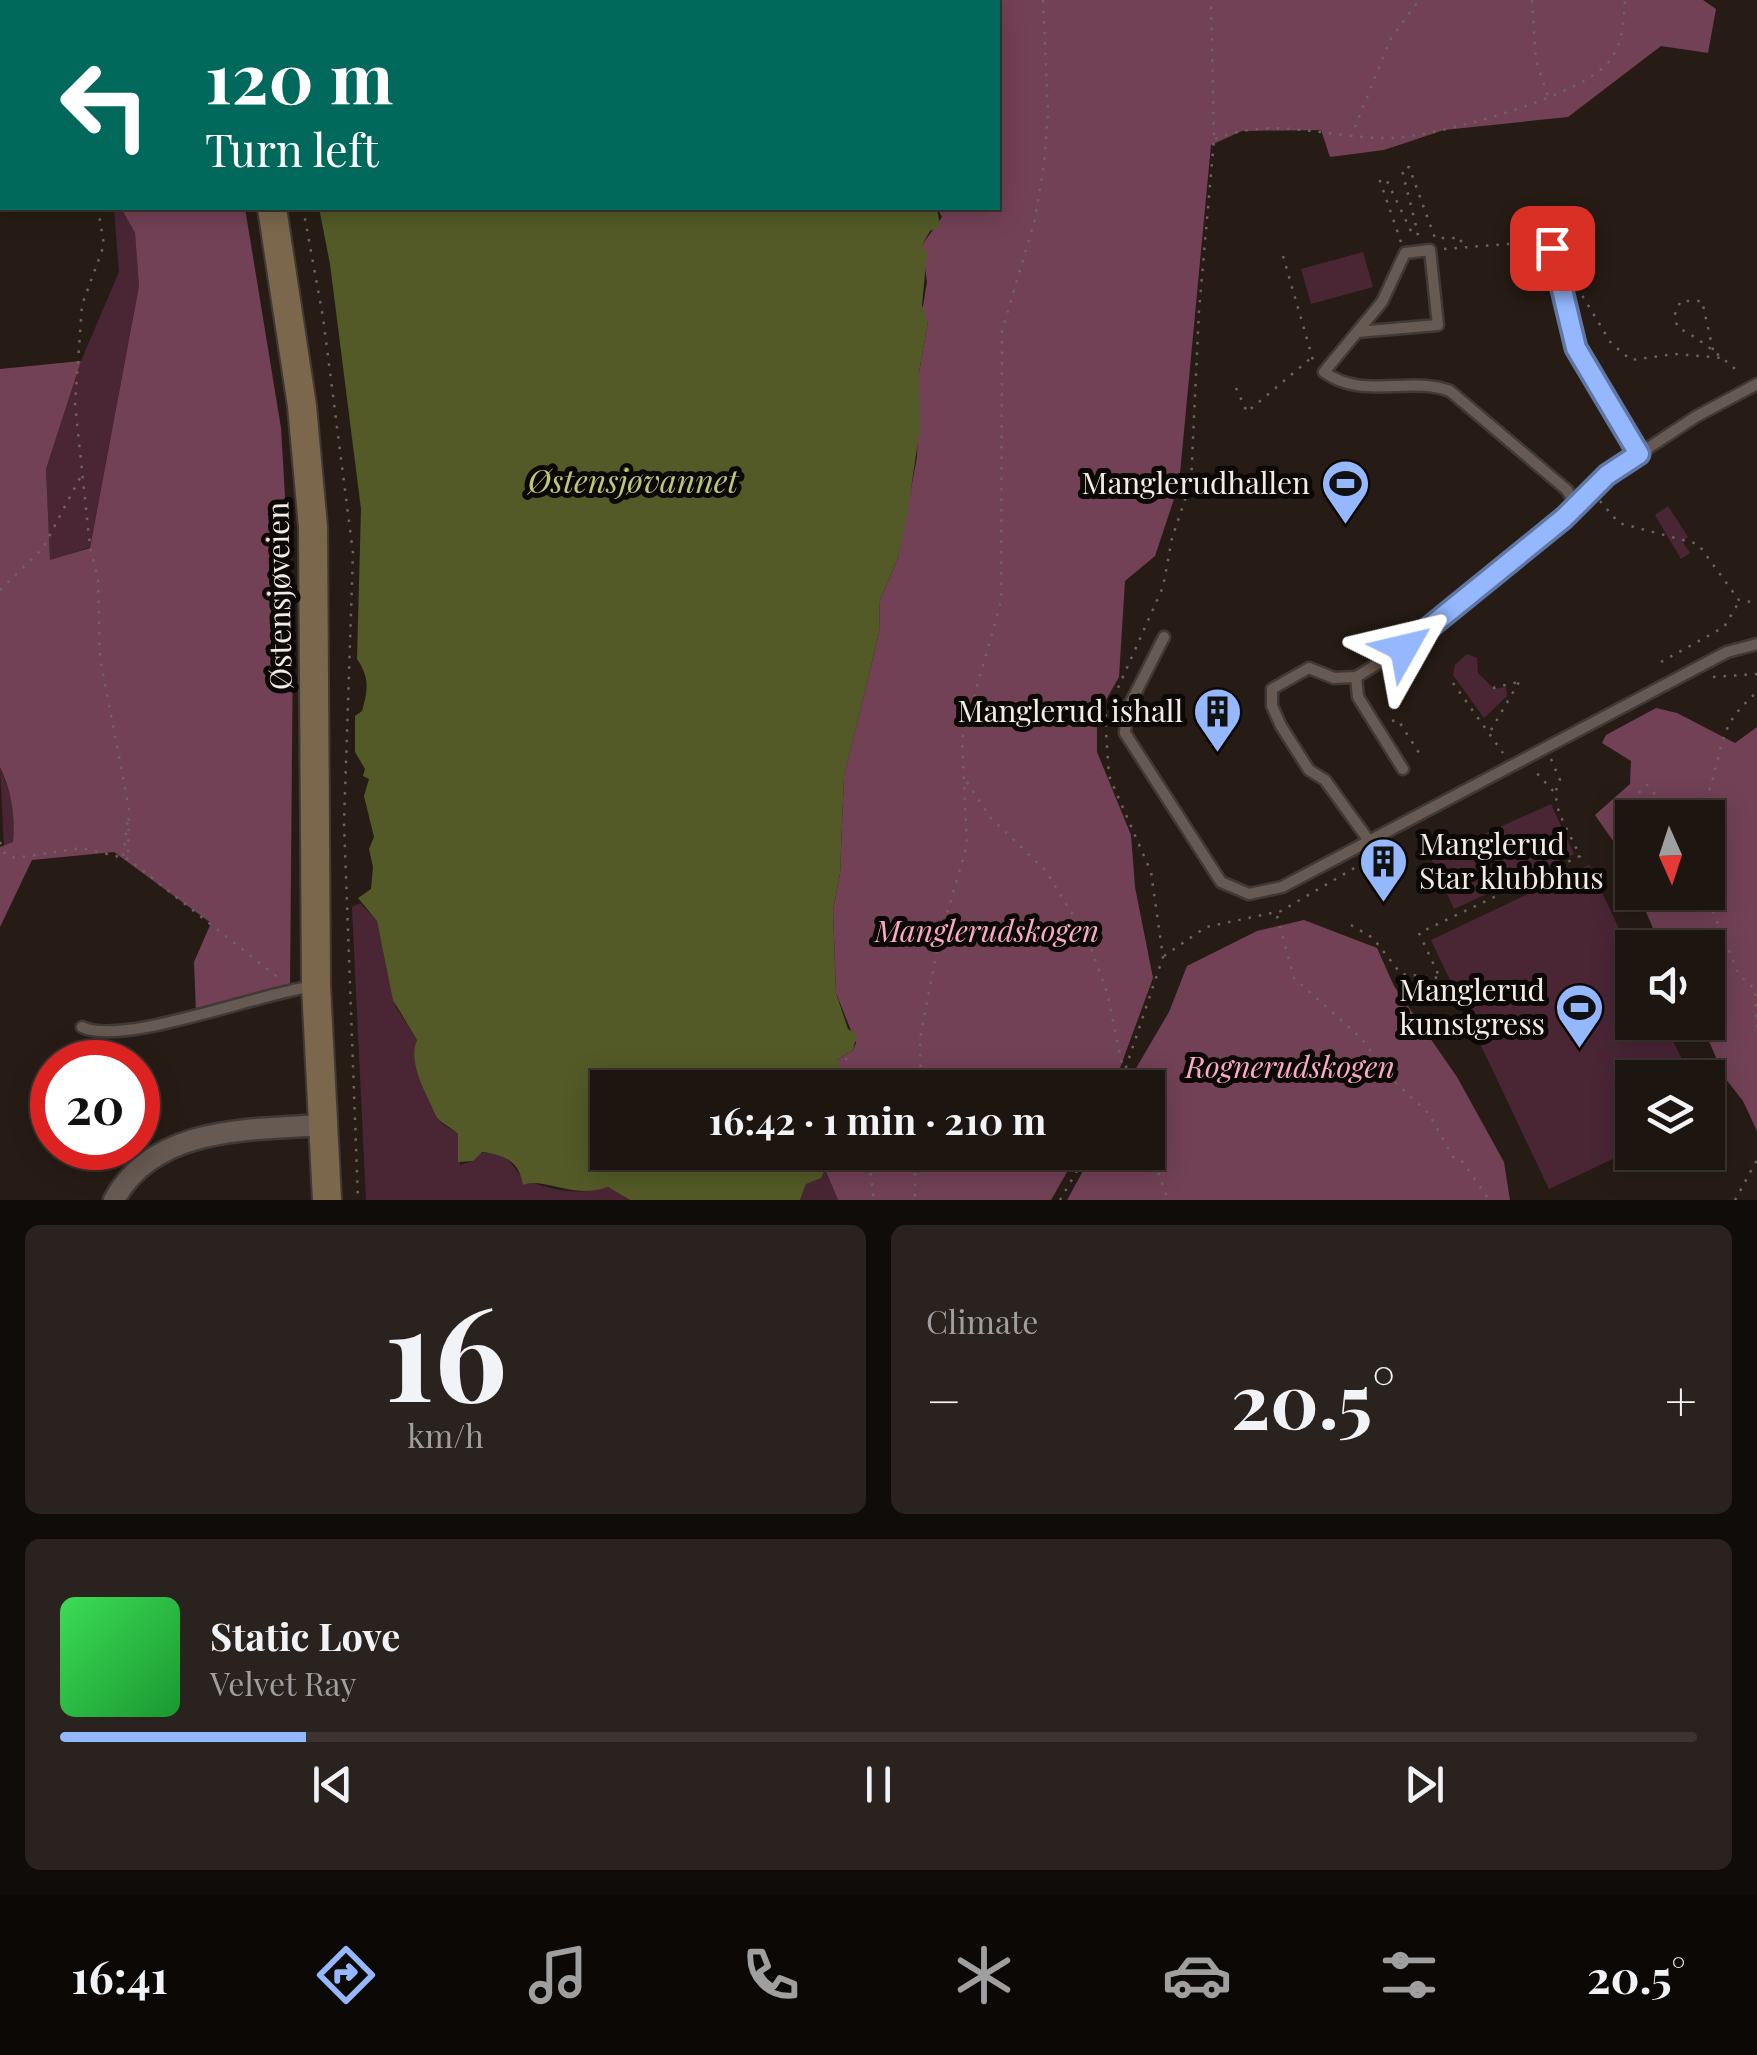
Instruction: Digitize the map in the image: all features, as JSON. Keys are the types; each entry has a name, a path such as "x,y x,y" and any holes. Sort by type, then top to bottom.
{"main road":[{"name":"Østensjøveien","path":"272,210 302,406 313,527 303,988 322,1124 327,1200"}],"street":[{"path":"114,1200 135,1171 164,1149 242,1130 322,1124"}],"lane":[{"path":"1552,248 1576,348 1639,454"},
{"path":"1357,332 1438,325 1430,250 1404,253 1394,283 1324,372 1348,385 1435,386 1450,391 1568,490 1575,504"},
{"path":"1370,842 1325,780 1310,770 1272,706 1272,689 1309,668 1334,678 1356,677 1433,627 1591,490 1639,454 1755,384"},
{"path":"1164,637 1127,710 1125,732 1221,882 1250,894 1282,887 1727,652 1757,644"},
{"path":"1356,677 1358,697 1403,769"},
{"path":"82,1027 100,1032 157,1025 303,988"}],"path":[{"path":"922,1070 924,1020 938,944 967,845 962,738 1001,602 1002,331 1035,219 1044,164 1048,112 1042,0"},
{"path":"1163,588 1172,538 1191,482 1199,310 1214,140 1211,0"},
{"path":"1351,136 1390,40 1418,0"},
{"path":"1532,0 1536,62 1548,97"},
{"path":"1214,140 1252,128 1321,129 1351,136 1436,132 1573,89 1610,61 1624,28 1625,0"},
{"path":"1404,253 1380,181 1386,180 1413,235 1418,234 1402,170 1409,167 1434,238 1461,238 1461,247"},
{"path":"98,210 104,246 82,305 75,404 98,578 100,658 129,818 126,858"},
{"path":"303,210 323,317 353,553 344,823 358,1200"},
{"path":"1430,250 1521,243 1552,248"},
{"path":"1283,256 1311,358 1324,372"},
{"path":"1572,280 1612,343 1631,360 1675,354 1722,358"},
{"path":"1699,289 1698,299 1708,314 1713,350"},
{"path":"1698,299 1681,301 1674,319 1677,327 1698,336 1755,384"},
{"path":"1236,388 1248,412 1311,358"},
{"path":"0,590 43,548 83,472"},
{"path":"1591,490 1620,523 1698,544 1739,600 1757,602"},
{"path":"1660,662 1724,628 1739,600"},
{"path":"1696,681 1734,673 1757,674"},
{"path":"1490,730 1519,682 1493,688"},
{"path":"1454,683 1506,758"},
{"path":"1702,800 1722,756 1726,732 1736,713 1757,692"},
{"path":"1374,724 1398,720 1421,756"},
{"path":"1545,749 1560,780 1555,793"},
{"path":"1351,926 1373,938 1401,974 1440,978 1420,933 1580,856 1559,813 1555,793 1528,758"},
{"path":"966,781 990,818 1046,871 1088,940 1108,992 1123,1070"},
{"path":"1630,800 1647,785 1660,800"},
{"path":"1126,1070 1163,957 1206,927 1276,914 1400,841"},
{"path":"0,842 4,854 15,858 73,848 126,858 303,988"},
{"path":"1712,910 1738,975 1755,990 1757,1031"},
{"path":"1276,914 1283,924 1294,978 1361,1038 1394,1081 1428,1114 1453,1157 1462,1162 1489,1200"},
{"path":"846,1058 849,1070"},
{"path":"1734,1200 1757,1160"},
{"path":"870,1170 874,1200"},
{"path":"915,1170 916,1200"},
{"path":"1060,1200 1078,1170"},
{"path":"1158,1170 1168,1200"}],"shaded area":[{"path":"114,210 122,210 135,233 139,286 90,547 50,561 46,469 81,361 119,272"},
{"path":"1363,252 1373,287 1311,304 1301,269"},
{"path":"1668,506 1688,537 1682,541 1690,553 1681,559 1655,515"},
{"path":"1467,654 1477,658 1478,673 1494,689 1506,687 1507,696 1484,718 1453,675 1455,665"},
{"path":"0,767 14,804 13,842 4,846"},
{"path":"1551,804 1574,854 1454,909 1431,858"},
{"name":"Manglerud kunstgress","path":"1589,865 1620,930 1615,930 1615,1040 1672,1040 1682,1060 1615,1060 1615,1158 1549,1189 1431,940"},
{"path":"360,903 377,921 396,1007 417,1040 416,1059 422,1084 438,1119 458,1134 460,1165 473,1161 478,1153 491,1153 506,1158 523,1177 539,1185 579,1192 608,1187 630,1200 366,1200 352,907"},
{"path":"825,1170 838,1200 800,1200 806,1184 821,1177"}],"green space":[{"name":"Manglerudskogen","path":"1000,0 1703,0 1716,9 1708,53 1661,46 1568,117 1444,130 1384,150 1330,157 1321,130 1242,131 1211,145 1179,484 1155,556 1125,581 1119,677 1097,716 1097,752 1131,835 1135,887 1153,978 1119,1070 838,1070 837,1060 853,1050 856,1043 836,993 833,910 840,874 844,776 879,633 880,600 898,558 917,457 919,372 928,322 922,312 927,282 922,245 942,217 938,210 1000,210"},
{"path":"122,210 245,210 281,428 293,634 290,989 196,1013 194,962 211,923 114,852 32,860 0,927 0,847 13,842 14,832 10,795 0,767 0,369 81,361 46,469 50,560 90,548 139,286 135,233"},
{"path":"1656,708 1677,713 1735,743 1757,727 1757,1131 1743,1101 1725,1078 1725,1060 1717,1060 1708,1040 1725,1040 1725,930 1654,930 1645,910 1725,910 1725,800 1615,800 1615,844 1595,815 1630,784 1631,761 1602,743 1606,735"},
{"name":"Rognerudskogen","path":"1304,920 1377,948 1394,986 1457,1077 1504,1162 1510,1200 1067,1200 1084,1170 1165,1170 1165,1070 1135,1070 1169,1012 1187,966 1257,931"},
{"path":"825,1170 1068,1170 1051,1200 838,1200"}],"water":[{"name":"Østensjøvannet","path":"319,210 937,210 940,226 930,231 922,245 927,253 922,305 928,322 919,372 920,427 907,517 898,558 880,600 879,633 844,777 840,874 833,910 836,993 848,1029 857,1034 853,1050 837,1060 842,1070 590,1070 590,1170 825,1170 821,1178 806,1184 800,1200 630,1200 608,1187 583,1191 539,1183 523,1185 514,1164 490,1153 482,1152 473,1161 458,1162 458,1134 437,1117 423,1088 414,1058 417,1040 393,1000 377,921 358,898 371,889 373,867 369,849 374,837 364,796 369,779 363,776 365,769 355,752 355,716 362,711 366,690 366,678 357,659 361,509 330,264"}],"place":[{"name":"Manglerudhallen","path":"1345,526"},
{"name":"Manglerud ishall","path":"1218,754"},
{"name":"Manglerud Star klubbhus","path":"1384,904"},
{"name":"Manglerud kunstgress","path":"1580,1050"}],"route":[{"path":"1404,648 1564,518 1607,475 1639,454 1576,348 1552,248"}]}
